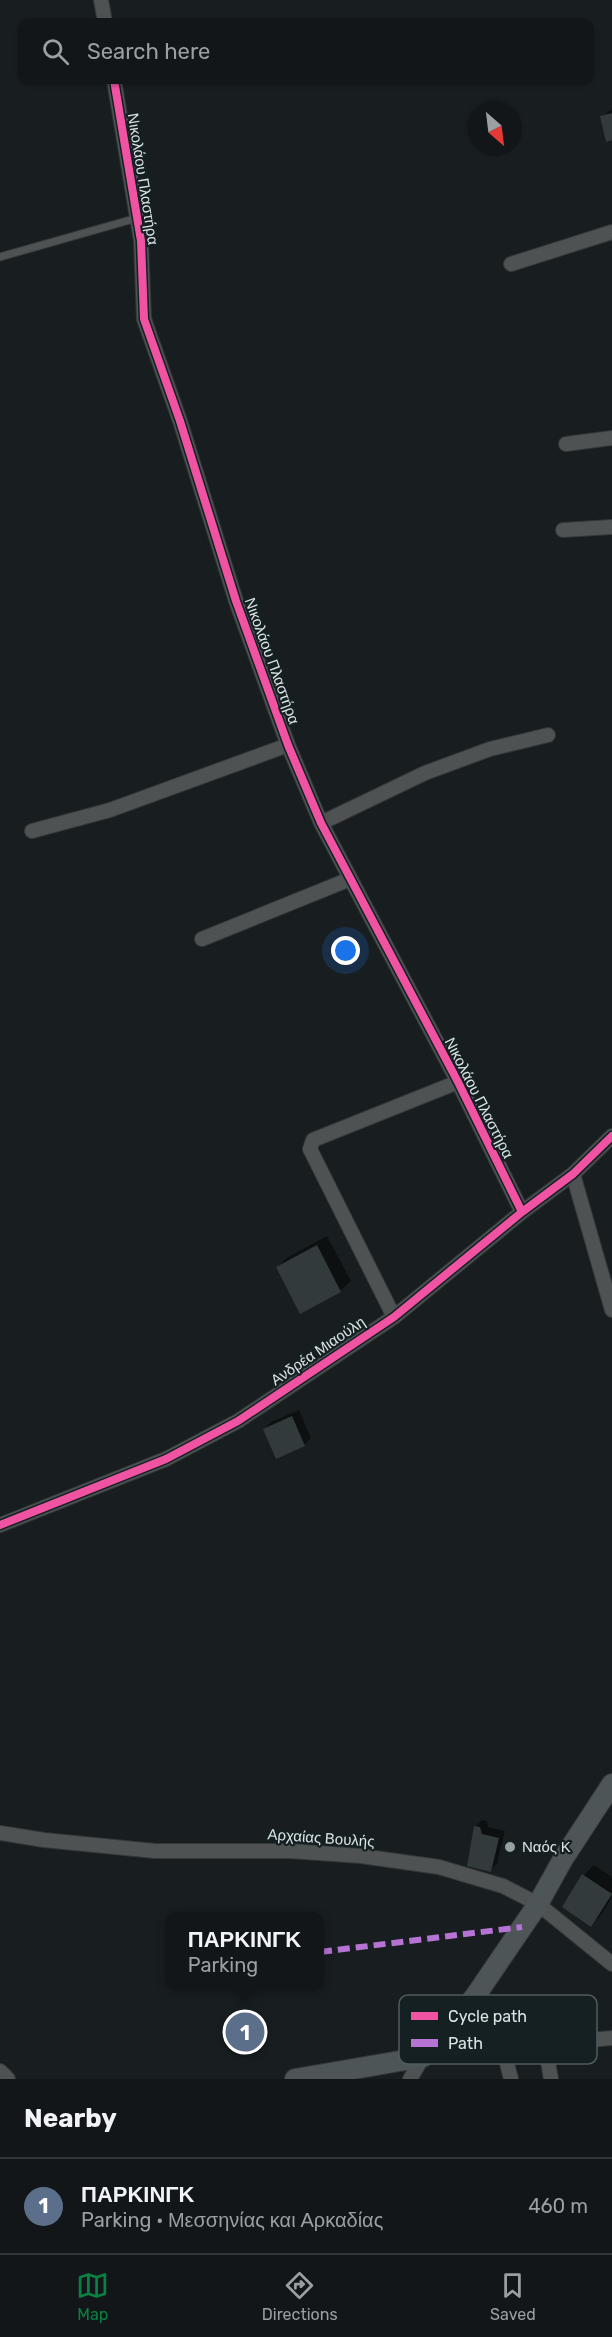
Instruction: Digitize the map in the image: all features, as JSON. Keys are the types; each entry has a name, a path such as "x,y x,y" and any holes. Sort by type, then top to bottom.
{"street":[{"path":"101,0 104,18"},
{"name":"Νικολάου Πλαστήρα","path":"115,84 141,241 144,319 180,421 236,601 288,744 321,823 458,1082 522,1212"},
{"path":"511,264 612,232"},
{"path":"566,444 612,438"},
{"path":"563,530 612,527"},
{"path":"321,823 425,773 490,749 548,735"},
{"path":"32,831 110,810 288,744"},
{"path":"202,939 350,879"},
{"path":"394,1317 310,1149 310,1144 342,1128 458,1082"},
{"name":"Ανδρέα Μιαούλη","path":"0,1524 166,1459 238,1421 394,1317 522,1212 573,1174 612,1136"},
{"path":"573,1174 612,1310"},
{"path":"476,1995 538,1904 563,1860 612,1784"},
{"name":"Αρχαίας Βουλής","path":"0,1833 155,1851 254,1850 361,1856 439,1867 503,1886 538,1904 612,1964"},
{"path":"597,2039 612,2038"},
{"path":"295,2079 399,2059"},
{"path":"410,2079 420,2064"},
{"path":"504,2064 511,2079"},
{"path":"548,2064 551,2079"},
{"path":"0,2071 8,2079"}],"lane":[{"path":"0,257 137,218"}],"building":[{"path":"612,113 612,140 606,142 600,116"},
{"path":"317,1245 341,1292 300,1314 276,1267"},
{"path":"292,1416 305,1446 276,1459 263,1429"},
{"path":"474,1826 480,1827 482,1834 499,1838 491,1872 467,1866"},
{"path":"582,1874 612,1894 591,1927 562,1907"}],"marked path":[{"path":"324,1952 522,1927"}],"cycle path":[{"path":"115,84 141,241 144,319 180,421 236,601 288,745 321,823 458,1082 522,1212"},
{"path":"0,1525 166,1459 238,1421 394,1317 522,1212 573,1174 612,1136"}],"place":[{"name":"Ναός Κ","path":"510,1847"},
{"name":"ΠΑΡΚΙΝΓΚ","path":"245,2032"}]}
